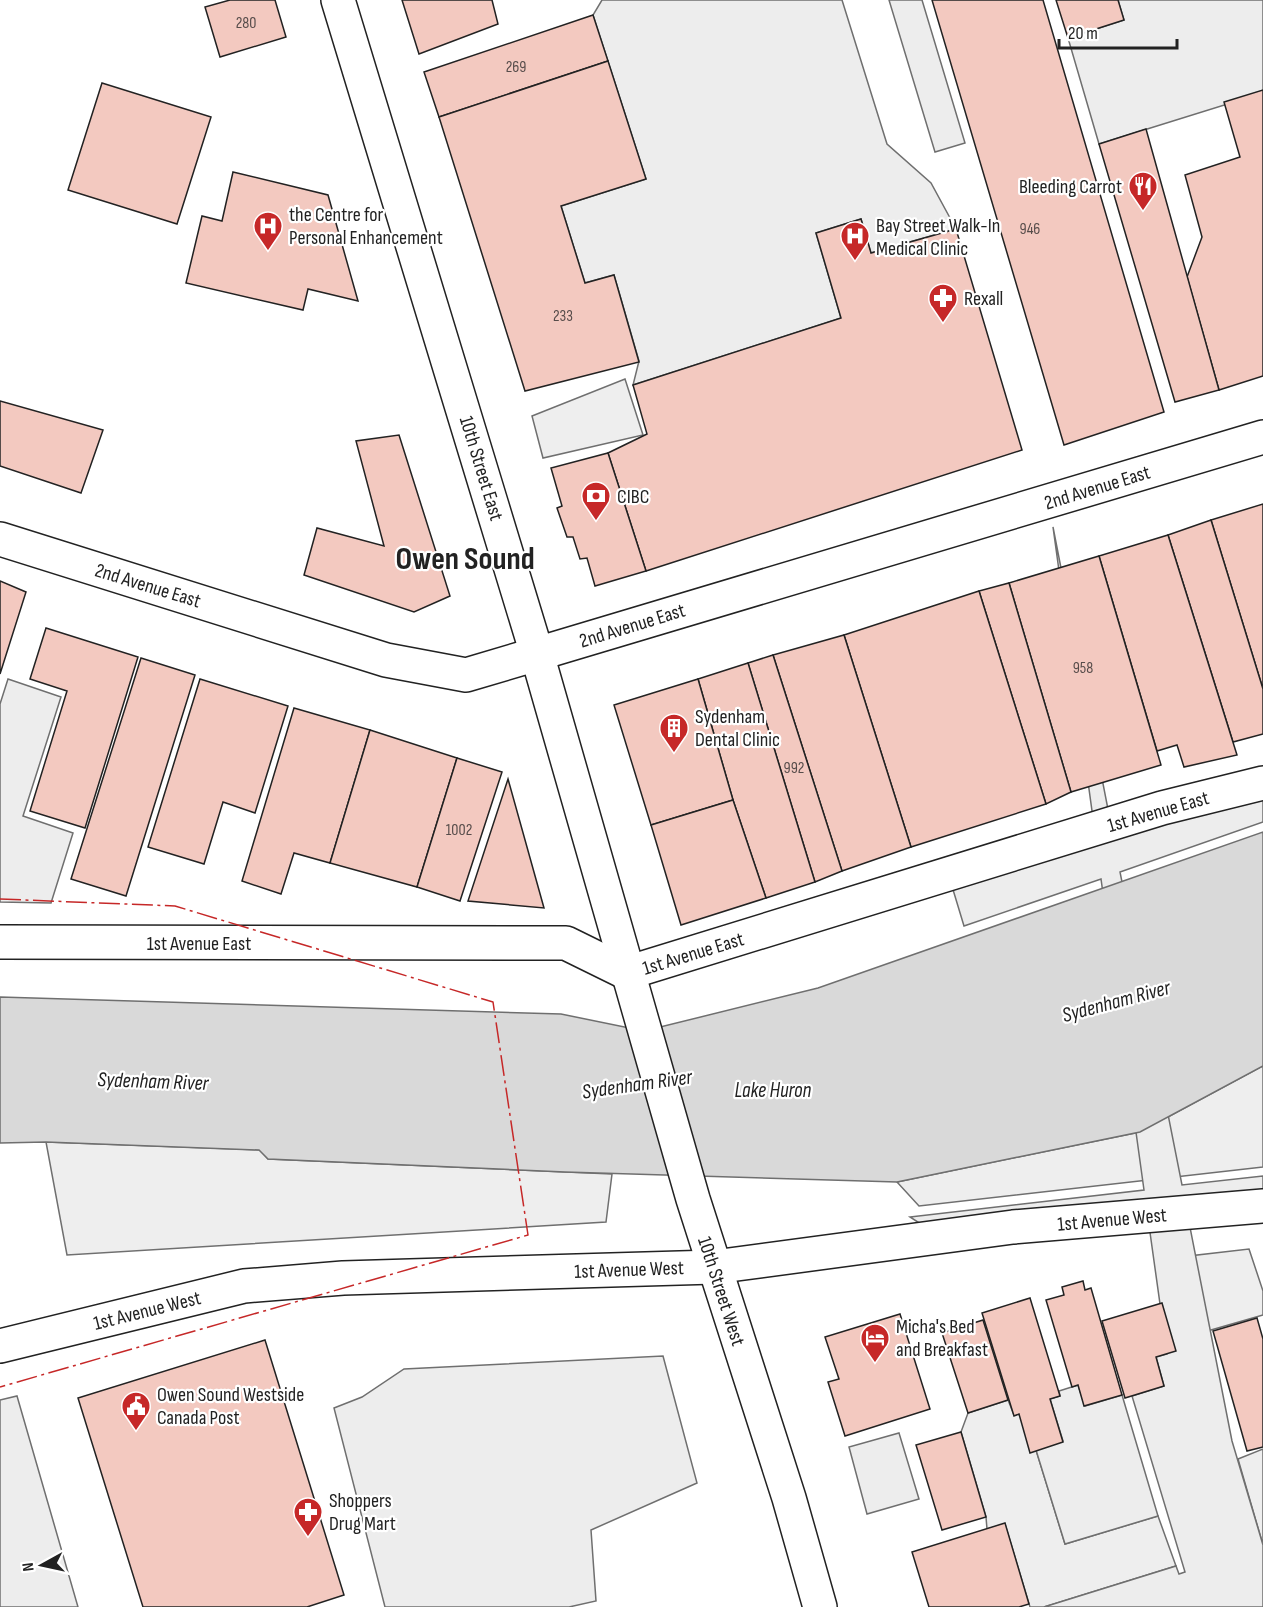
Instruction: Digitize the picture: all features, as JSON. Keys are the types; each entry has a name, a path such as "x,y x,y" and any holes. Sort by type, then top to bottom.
{"street":[{"name":"10th Street East","path":"338,0 537,654 627,973"},
{"name":"2nd Avenue East","path":"0,539 386,660 466,675 1263,437"},
{"name":"1st Avenue East","path":"0,942 566,943 627,973 1162,808 1263,783"},
{"name":"10th Street West","path":"627,973 693,1199 789,1498 820,1607"},
{"name":"1st Avenue West","path":"0,1346 244,1286 343,1278 714,1267 1013,1227 1263,1206"}],"shaded area":[{"path":"602,0 842,0 887,144 931,183 956,229 871,253 861,219 816,233 841,318 633,385 639,361 614,275 585,283 561,206 646,179 593,15"},
{"path":"889,0 922,0 965,143 935,152"},
{"path":"1118,0 1263,0 1263,93 1099,144 1068,38 1124,20"},
{"path":"625,379 643,435 543,458 532,416"},
{"path":"1053,527 1113,835 1263,791 1263,822 1120,872 1182,1185 1263,1176 1263,1199 1186,1207 1232,1441 1263,1545 1263,1607 1044,1607 1176,1566 1179,1574 1185,1572 1132,1396 1164,1386 1156,1357 1167,1354 1147,1211 936,1234 910,1217 1144,1190 1101,879 964,926 951,883 1096,840"},
{"path":"8,679 61,697 23,816 73,833 51,903 0,902 0,704"},
{"path":"1263,1066 1263,1167 919,1206 897,1182 1140,1132"},
{"path":"46,1142 260,1150 268,1159 612,1174 606,1222 67,1255"},
{"path":"1249,1249 1263,1291 1263,1315 1204,1332 1189,1256"},
{"path":"663,1356 697,1483 591,1530 596,1601 569,1607 385,1607 334,1408 362,1397 404,1369"},
{"path":"1078,1385 1085,1406 1122,1395 1158,1516 1065,1544 1036,1450 1063,1441 1050,1399 1060,1396 1059,1391"},
{"path":"17,1396 78,1607 0,1607 0,1400"},
{"path":"1008,1400 1014,1415 1019,1414 1036,1450 1065,1544 1158,1516 1176,1566 1044,1607 1030,1607 1005,1524 987,1529 986,1517 961,1432 968,1413"},
{"path":"899,1433 919,1499 867,1514 849,1447"},
{"path":"1263,1449 1263,1545 1238,1459"}],"water":[{"path":"1263,832 1263,1066 1140,1132 897,1182 565,1172 268,1159 259,1150 46,1142 0,1143 0,997 561,1014 644,1031 818,988"}],"building":[{"path":"230,0 275,0 286,37 220,57 205,7"},
{"path":"402,0 492,0 498,24 419,54"},
{"path":"932,0 1043,0 1164,412 1064,445"},
{"path":"1056,0 1118,0 1124,20 1068,38"},
{"path":"593,15 608,61 439,117 424,72"},
{"path":"608,61 646,179 561,206 585,283 614,275 639,362 525,391 439,117"},
{"path":"102,83 211,117 177,224 68,190"},
{"path":"1263,90 1263,376 1219,390 1187,277 1202,237 1185,175 1240,157 1224,102"},
{"name":"Bleeding Carrot","path":"1146,129 1219,390 1175,402 1099,144"},
{"name":"the Centre for Personal Enhancement","path":"233,172 328,195 358,301 308,289 303,310 186,283 202,216 222,221"},
{"path":"861,219 871,253 956,229 1022,450 646,571 608,453 647,434 633,385 841,318 816,233"},
{"path":"0,401 103,430 81,493 0,466"},
{"path":"399,435 450,596 414,612 304,575 317,528 384,546 356,441"},
{"name":"CIBC","path":"608,453 646,571 595,586 587,558 580,559 573,537 567,537 557,508 562,506 551,468"},
{"path":"1263,504 1263,689 1211,520"},
{"path":"1211,520 1263,689 1263,734 1233,742 1168,535"},
{"path":"1168,535 1237,755 1184,767 1177,745 1157,751 1099,556"},
{"path":"1099,556 1161,765 1071,792 1009,583"},
{"path":"0,581 26,592 0,674"},
{"path":"1009,583 1071,792 1046,804 979,591"},
{"path":"979,591 1046,804 911,847 844,635"},
{"path":"46,628 138,657 85,828 30,811 67,691 30,679"},
{"path":"844,635 911,847 842,871 773,655"},
{"path":"773,655 842,871 815,882 748,663"},
{"path":"141,658 195,675 126,896 71,879"},
{"path":"748,663 815,882 766,898 733,800 698,679"},
{"path":"200,679 288,706 255,813 223,802 204,864 148,847"},
{"name":"Sydenham Dental Clinic","path":"698,679 733,800 651,825 614,705"},
{"path":"294,708 370,730 330,863 294,853 281,894 242,881"},
{"path":"370,730 457,758 417,887 330,863"},
{"path":"457,758 502,772 460,901 417,887"},
{"path":"508,779 544,908 468,901"},
{"path":"733,800 766,898 681,925 651,825"},
{"path":"1083,1281 1085,1290 1091,1288 1122,1395 1084,1406 1078,1385 1072,1387 1046,1300 1064,1295 1062,1287"},
{"path":"1030,1298 1060,1396 1050,1399 1063,1442 1030,1453 1019,1414 1014,1416 982,1313"},
{"path":"1162,1303 1176,1351 1156,1357 1164,1386 1125,1398 1102,1321"},
{"name":"Micha's Bed and Breakfast","path":"900,1314 930,1409 845,1436 828,1382 839,1379 825,1337"},
{"path":"1257,1318 1263,1339 1263,1447 1247,1451 1213,1331"},
{"path":"983,1320 1008,1400 968,1413 942,1333"},
{"path":"265,1340 344,1595 307,1607 143,1607 78,1398"},
{"path":"961,1432 986,1517 942,1530 916,1445"},
{"path":"1005,1523 1029,1604 1019,1607 929,1607 912,1552"}],"power":[{"path":"0,899 175,906 493,1002 528,1235 0,1387"}],"place":[{"name":"Bleeding Carrot","path":"1143,212"},
{"name":"the Centre for Personal Enhancement","path":"268,252"},
{"name":"Bay Street Walk-In Medical Clinic","path":"855,262"},
{"name":"Rexall","path":"943,324"},
{"name":"CIBC","path":"596,522"},
{"name":"Sydenham Dental Clinic","path":"674,754"},
{"name":"Micha's Bed and Breakfast","path":"875,1364"},
{"name":"Owen Sound Westside Canada Post","path":"136,1432"},
{"name":"Shoppers Drug Mart","path":"308,1538"}],"district":[{"name":"Owen Sound","path":"465,558"}],"water label":[{"name":"Sydenham River","path":"1116,1001"},
{"name":"Sydenham River","path":"153,1081"},
{"name":"Sydenham River","path":"637,1084"},
{"name":"Lake Huron","path":"773,1090"}]}
